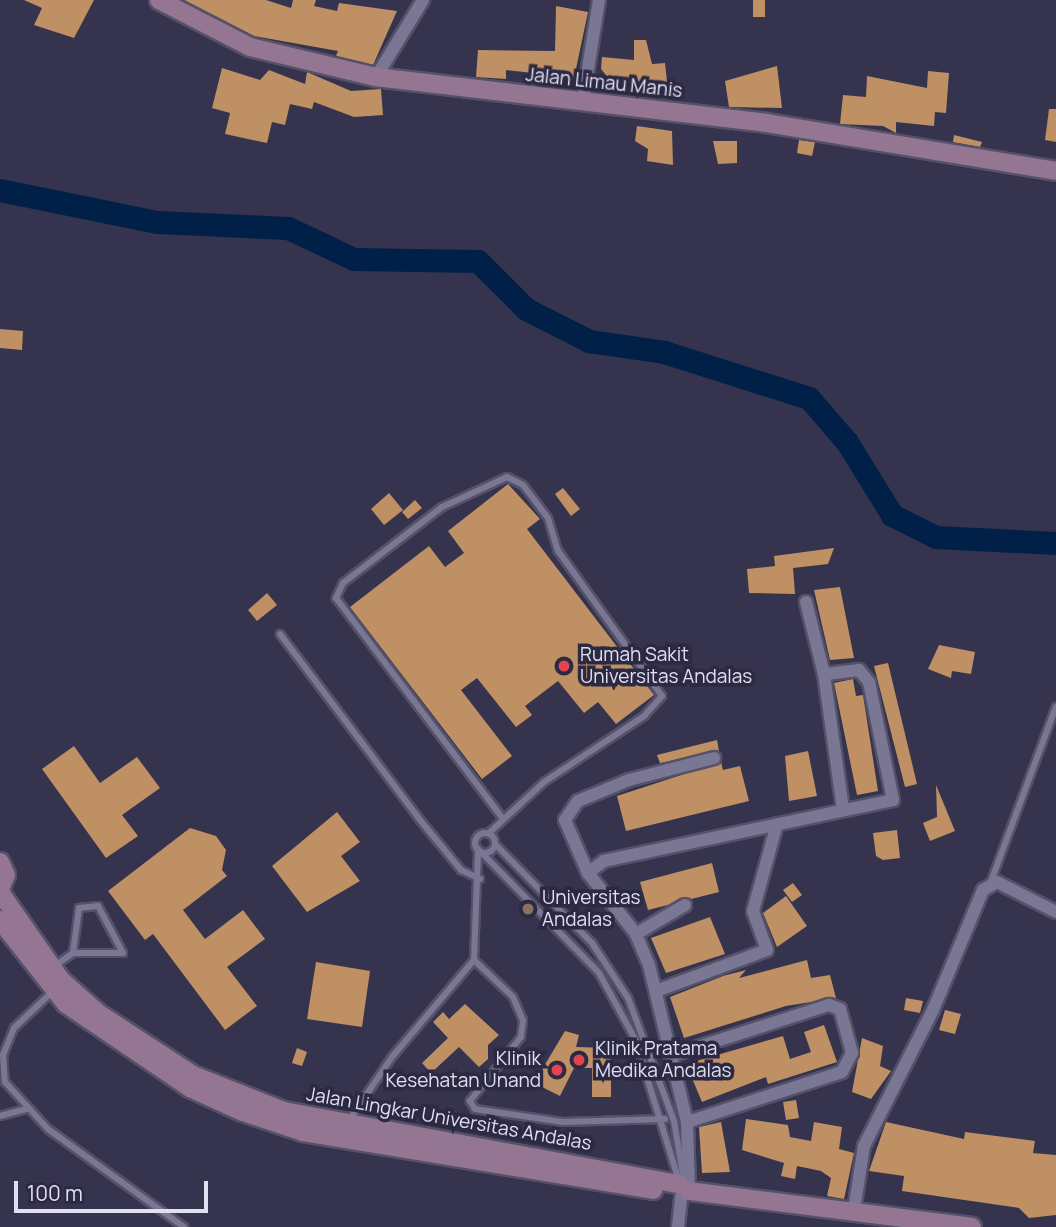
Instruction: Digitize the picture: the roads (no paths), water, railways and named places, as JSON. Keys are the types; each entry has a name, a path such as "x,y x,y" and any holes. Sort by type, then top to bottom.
{"street":[{"name":"Jalan Limau Manis","path":"159,0 250,47 376,77 583,100 961,151 1056,170"},
{"path":"376,77 423,0"},
{"path":"583,100 599,0"},
{"path":"806,601 824,674 843,810"},
{"path":"588,873 604,860 843,810 887,804 895,791 863,673 824,674"},
{"path":"678,1227 687,1122 656,991 636,934 588,873 565,820 578,801 629,780 714,758"},
{"path":"656,991 767,950 753,911 776,824"},
{"path":"0,862 6,875 0,890"},
{"path":"854,1210 863,1146 990,884 1056,912"},
{"name":"Jalan Lingkar Universitas Andalas","path":"0,890 51,969 98,1013 192,1074 303,1132 419,1143 682,1188 972,1227"},
{"path":"636,934 685,905"},
{"name":"Jalan Lingkar Universitas Andalas","path":"0,920 52,992 190,1088 258,1109 347,1124 419,1143"},
{"path":"673,1055 829,1005 839,1009 852,1053 842,1072 687,1122"}],"lane":[{"path":"347,1124 392,1058 474,960 480,879 477,837 489,833 586,749 644,716 662,696 558,551 548,518 523,485 507,477 442,507 343,583 336,598 503,819"},
{"path":"280,634 420,820 461,870 480,879"},
{"path":"990,884 1056,707"},
{"path":"489,833 495,844 592,943 628,998 674,1121 682,1188"},
{"path":"480,851 495,844"},
{"path":"480,851 599,972 635,1039 665,1119 682,1188"},
{"path":"51,969 73,953 123,953 98,906 79,908 73,953"},
{"path":"474,960 513,997 523,1020 521,1037 470,1101 475,1109 563,1122 665,1119"},
{"path":"52,992 14,1028 3,1055 5,1082 26,1109 123,1188 184,1227"},
{"path":"0,1116 26,1109"}],"waterway":[{"path":"0,190 157,222 288,228 354,259 478,261 526,309 589,341 664,352 809,398 847,442 892,515 936,537 1056,543"}],"place":[{"name":"Rumah Sakit Universitas Andalas","path":"564,666"},
{"name":"Universitas Andalas","path":"528,909"},
{"name":"Klinik Pratama Medika Andalas","path":"579,1060"},
{"name":"Klinik Kesehatan Unand","path":"557,1070"}]}
